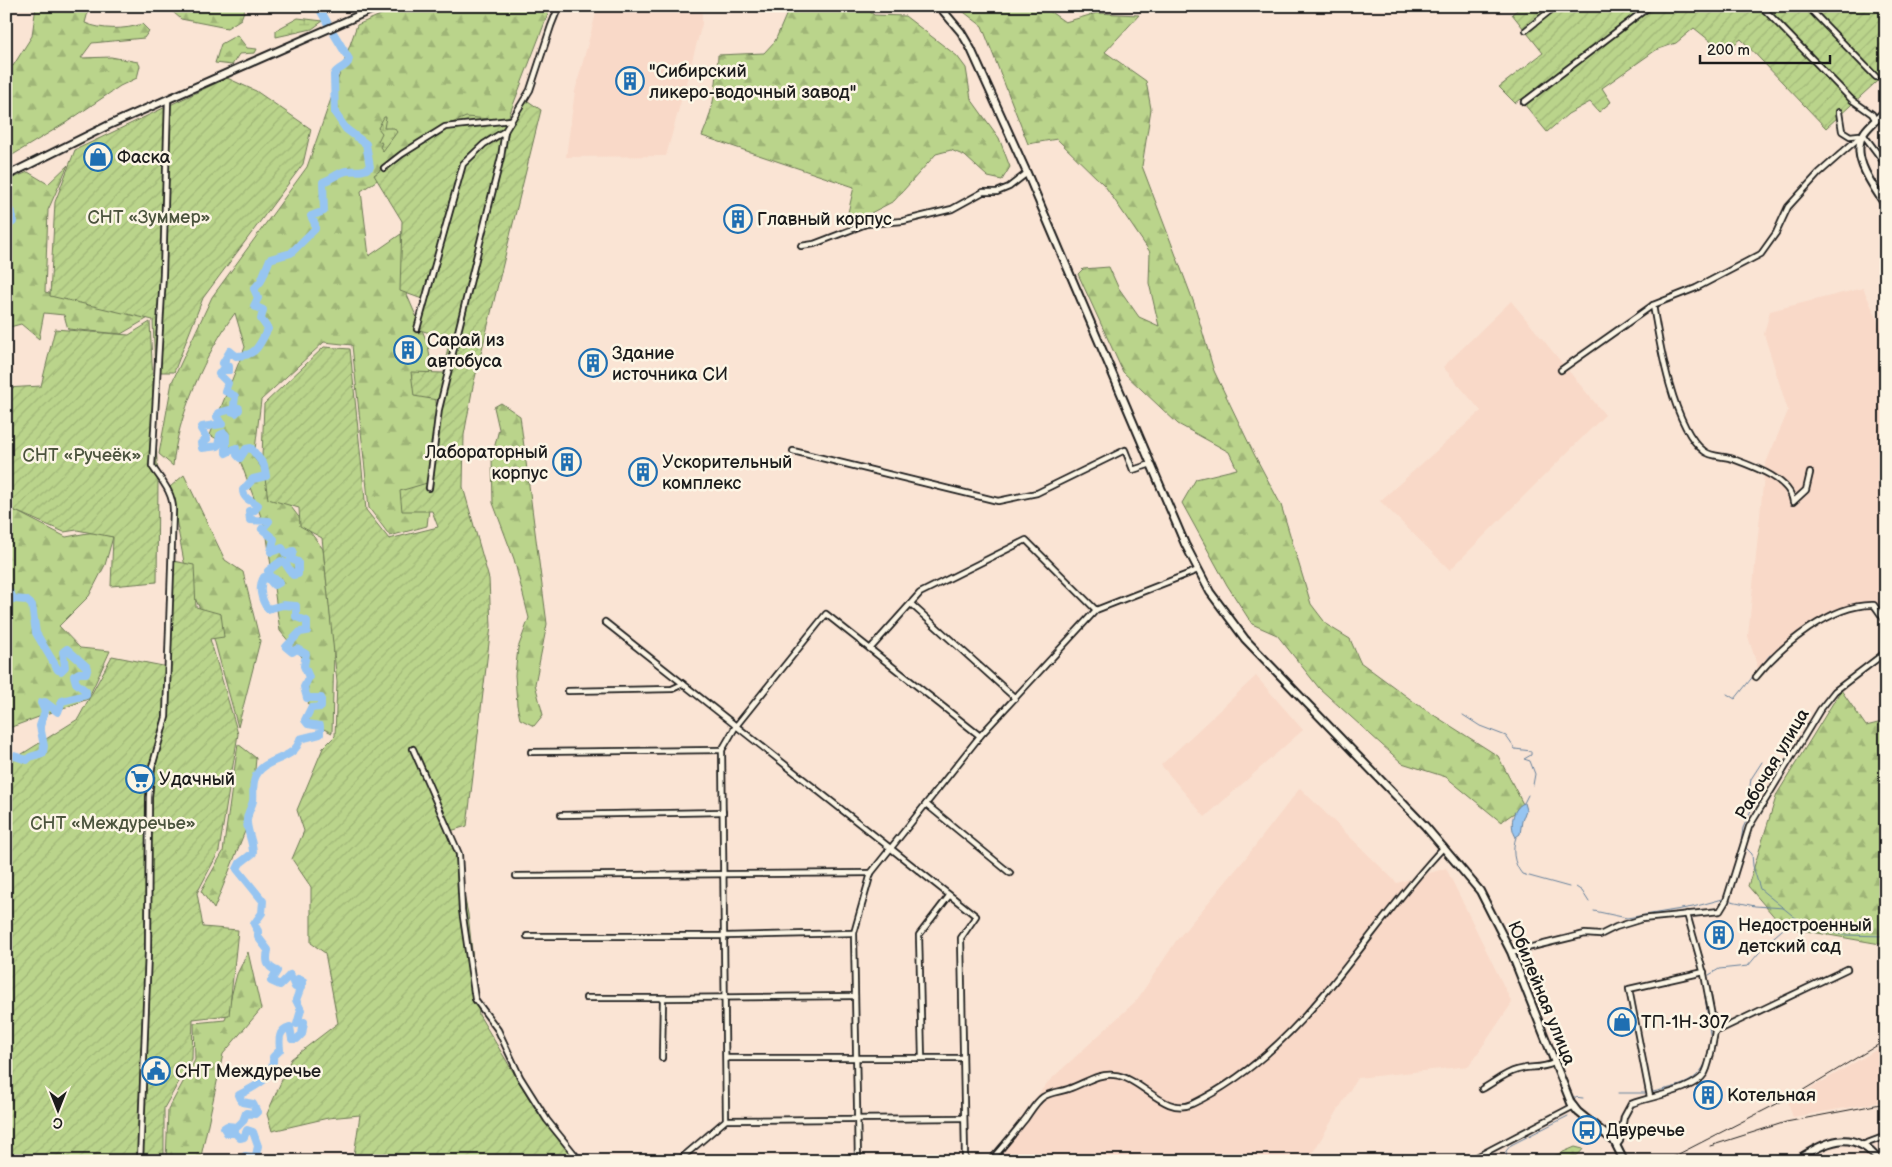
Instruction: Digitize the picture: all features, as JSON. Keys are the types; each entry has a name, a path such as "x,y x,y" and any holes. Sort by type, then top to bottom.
{"main road":[{"path":"6,176 109,126 380,6"},
{"name":"Юбилейная улица","path":"939,6 961,32 971,49 1027,173 1151,464 1198,570 1210,592 1245,639 1444,847 1480,891 1511,952 1554,1063 1574,1106 1617,1145 1624,1161"},
{"path":"1886,110 1863,134 1860,155 1862,165 1886,206"},
{"path":"1795,1161 1838,1140 1853,1139 1879,1161"}],"street":[{"path":"429,488 439,409 501,157 505,131 530,90 550,26 559,6"},
{"path":"1526,30 1556,6"},
{"path":"1524,102 1650,6"},
{"path":"1762,6 1852,100 1872,114 1876,121"},
{"path":"1807,6 1876,77"},
{"path":"140,1161 148,952 150,779 166,717 173,510 173,501 169,490 152,466 163,274 168,100"},
{"path":"1839,112 1842,131 1850,136 1863,134"},
{"path":"384,168 402,154 445,127 511,120"},
{"path":"417,328 463,164 484,144 505,131"},
{"path":"1863,134 1886,165"},
{"path":"1561,370 1653,304 1704,285 1761,254 1776,233 1788,207 1819,173 1863,134"},
{"path":"801,246 814,244 866,224 903,221 952,209 982,192 997,192 1009,187 1027,173"},
{"path":"1653,304 1664,372 1692,438 1705,452 1732,459 1764,473 1784,485 1792,494 1793,502 1806,490 1810,473"},
{"path":"793,451 998,501 1037,493 1125,450 1133,470 1151,464"},
{"path":"870,649 920,593 1026,540 1096,610"},
{"path":"858,1161 854,933 871,872 980,736 1096,610 1198,570"},
{"path":"911,604 1015,698"},
{"path":"1756,678 1766,665 1820,620 1865,604 1874,605 1886,622"},
{"path":"726,1120 727,1058 722,750 736,726 826,614 980,736"},
{"path":"605,622 890,850 976,916 961,938 965,1157"},
{"name":"Рабочая улица","path":"1511,952 1584,934 1600,934 1642,919 1714,913 1723,907 1749,827 1820,710 1835,691 1886,652"},
{"path":"568,692 672,688 683,684"},
{"path":"413,749 458,854 462,910 475,999 498,1030 520,1077 548,1120 580,1161"},
{"path":"531,752 722,750"},
{"path":"926,804 1010,872"},
{"path":"561,815 723,812"},
{"path":"990,1161 1039,1102 1050,1094 1100,1076 1116,1075 1133,1081 1168,1104 1182,1107 1191,1105 1229,1083 1262,1060 1310,1011 1444,847"},
{"path":"516,876 871,872"},
{"path":"922,1058 919,935 949,896"},
{"path":"1617,1145 1620,1141 1626,1110 1631,1104 1686,1087 1702,1077 1709,1064 1715,1032 1704,972 1687,914"},
{"path":"527,936 724,936 854,933"},
{"path":"1715,1032 1847,969"},
{"path":"1650,1097 1629,989 1704,972"},
{"path":"586,998 855,996"},
{"path":"662,1058 663,998"},
{"path":"727,1058 962,1058"},
{"path":"1482,1089 1515,1070 1530,1067 1541,1069 1554,1063"},
{"path":"1469,1161 1574,1106"},
{"path":"678,1161 726,1120 963,1118"},
{"path":"1862,1145 1886,1136"}],"shaded area":[{"path":"598,6 702,6 702,24 666,156 566,157 575,91"},
{"path":"1863,288 1886,338 1886,617 1862,606 1817,623 1760,675 1748,636 1765,465 1788,411 1764,334 1770,311"},
{"path":"1511,301 1605,415 1450,570 1380,501 1481,411 1443,367"},
{"path":"1256,676 1303,730 1205,817 1161,765"},
{"path":"1300,788 1397,883 1446,868 1512,1003 1469,1066 1357,1078 1308,1161 988,1161 1048,1082 1137,1000 1176,941 1244,860"},
{"path":"1886,1044 1886,1101 1793,1117 1788,1102"}],"green space":[{"path":"36,6 132,6 129,10 89,8 85,23 98,27 113,28 142,24 149,31 144,38 92,43 81,58 111,57 138,62 140,66 137,78 120,86 67,122 6,159 6,62 13,66 32,36"},
{"path":"166,6 246,6 241,19 227,28 181,19"},
{"path":"401,6 550,6 550,9 505,126 467,120 361,191 369,256 401,234 404,288 428,344 439,423 427,526 390,536 369,508 352,345 324,342 261,400 254,458 323,549 334,649 332,733 309,722 307,663 280,631 266,530 236,450 210,435 245,347 235,313 214,346 195,386 180,427 173,466 159,454 172,382 212,297 307,167 357,25"},
{"path":"790,6 863,6 874,15 905,16 957,56 966,68 971,99 999,138 1010,167 1002,180 988,177 965,156 951,150 936,154 894,201 867,215 847,217 854,187 702,136 714,96 718,55 764,53 775,41"},
{"path":"956,6 1042,6 1065,22 1097,13 1139,15 1105,52 1146,81 1151,109 1142,166 1194,303 1214,371 1281,505 1311,604 1327,625 1350,639 1360,662 1421,707 1498,756 1524,806 1501,822 1446,777 1402,763 1319,688 1277,635 1252,624 1227,585 1182,503 1196,479 1237,469 1229,452 1178,424 1123,372 1078,274 1083,269 1109,267 1118,287 1139,317 1159,326 1149,283 1150,252 1105,186 1057,139 1028,144 982,26"},
{"path":"1522,6 1884,6 1886,8 1886,73 1826,128 1741,39 1724,52 1694,28 1676,43 1656,50 1602,88 1611,102 1599,112 1590,102 1568,114 1547,132 1520,99 1515,103 1499,87 1543,53 1512,14"},
{"path":"298,18 323,21 312,29 276,37 276,30"},
{"path":"237,35 247,48 257,49 255,53 239,54 232,65 215,63 221,44"},
{"name":"СНТ «Зуммер»","path":"227,78 256,91 311,129 303,164 203,298 174,372 155,372 153,320 50,296 55,202 75,150"},
{"path":"528,101 541,110 473,386 464,435 463,487 489,579 491,626 467,826 447,832 456,857 468,914 479,1015 536,1110 578,1161 326,1161 354,1155 360,1115 328,1118 272,1131 267,1114 291,1059 338,1023 325,953 311,943 311,887 292,859 304,831 297,810 323,748 335,736 337,682 322,538 300,526 299,508 268,499 262,457 264,404 324,347 350,349 366,510 389,539 438,527 432,511 402,511 400,491 427,483 443,401 414,396 411,372 444,373 449,339 417,329 425,300 400,291 402,221 374,175 428,133 466,117 512,121"},
{"path":"384,117 386,117 384,128 394,128 397,132 383,151 380,147 382,143 378,141 382,133 378,128"},
{"path":"68,165 48,210 45,292 150,317 121,334 68,329 64,315 44,313 39,339 21,324 6,328 6,181 28,172 48,184"},
{"name":"СНТ «Ручеёк»","path":"150,322 158,482 157,582 111,586 113,537 77,530 64,532 6,507 6,388 41,386 55,329 129,335"},
{"path":"501,403 520,416 547,624 535,684 543,715 534,726 520,719 515,675 518,648 529,618 514,559 493,503 492,457 499,429 494,407"},
{"path":"184,475 225,560 243,572 260,641 238,727 214,639 188,583 170,487"},
{"path":"6,506 66,537 93,532 113,537 105,565 89,596 59,626 80,648 110,651 88,699 6,729"},
{"name":"СНТ «Междуречье»","path":"173,561 194,565 196,607 221,614 224,637 210,639 238,734 219,851 197,893 203,927 238,930 229,1015 193,1019 192,1059 164,1108 164,1155 162,1161 6,1161 6,764 78,719 112,656 168,667"},
{"path":"1841,690 1866,726 1886,721 1886,945 1783,927 1748,886 1777,794"},
{"path":"238,744 256,758 251,816 214,909 201,891 223,852"},
{"path":"248,952 261,1009 223,1054 200,1161 166,1161 168,1110 195,1060 194,1023 225,1020 237,974"},
{"path":"1575,1147 1583,1149 1575,1157 1559,1161 1542,1161"}],"water":[{"path":"1524,803 1526,810 1520,834 1516,837 1512,823 1514,813"}],"waterway":[{"path":"318,6 328,24"},
{"path":"320,9 327,6"},
{"path":"241,1161 245,1156 253,1157 256,1155 258,1146 253,1132 247,1130 244,1137 240,1138 235,1133 227,1133 224,1128 227,1126 237,1127 243,1121 246,1113 255,1114 257,1112 253,1104 242,1102 239,1095 263,1081 271,1071 273,1057 280,1050 280,1039 283,1030 290,1027 292,1039 297,1039 302,1034 304,1022 297,1024 301,1010 296,1000 303,981 298,979 295,987 290,975 280,985 271,981 277,971 269,965 267,960 268,950 258,937 258,931 254,924 262,913 263,901 237,869 240,863 253,853 247,820 253,801 255,778 265,766 292,752 300,739 320,734 320,726 308,724 305,720 311,708 321,707 321,698 307,698 304,687 309,677 304,666 306,654 297,649 292,652 286,647 300,632 307,631 307,621 296,617 296,606 283,605 268,609 262,598 261,585 264,577 267,577 274,585 279,583 278,580 272,578 268,571 281,561 285,563 293,575 298,574 298,562 291,559 293,551 286,554 282,548 271,552 274,539 262,529 269,521 250,520 249,511 255,510 258,505 246,498 243,490 253,479 266,476 264,465 251,448 246,449 240,458 237,455 236,448 226,453 226,435 224,433 220,435 218,446 202,448 201,443 207,439 201,429 202,427 222,424 217,417 218,413 229,410 236,413 239,410 239,408 234,406 235,396 225,391 228,383 219,374 222,370 229,370 229,366 223,363 230,351 236,356 249,354 257,348 268,329 261,319 263,310 254,306 258,298 254,289 261,281 270,259 291,253 315,229 311,216 324,211 323,182 343,172 361,171 370,167 366,144 346,129 335,113 334,75 337,70 347,64 349,59 334,34"},
{"path":"6,210 12,212 13,222 6,226"},
{"path":"6,592 10,593 14,599 26,600 32,605 36,633 58,670 61,671 65,667 63,652 67,649 88,668 86,673 79,673 74,676 76,683 86,691 86,695 62,701 58,712 45,702 41,703 45,711 40,726 44,746 43,753 30,757 27,760 14,756 6,757"},
{"path":"1727,694 1735,699 1770,655"},
{"path":"1463,715 1480,726 1506,736 1515,749 1531,751 1531,755 1524,759 1530,761 1535,774 1533,785"},
{"path":"1741,843 1743,828 1752,808 1749,793 1751,779 1762,762"},
{"path":"1524,803 1528,795"},
{"path":"1516,837 1514,856 1522,874 1569,887"},
{"path":"1745,847 1752,854 1753,866 1760,889 1803,924 1810,928 1843,935 1886,936"},
{"path":"1576,887 1582,891 1589,902"},
{"path":"1594,911 1627,918 1693,907 1723,899"},
{"path":"1731,901 1755,906 1784,908"},
{"path":"1709,975 1719,969 1748,966 1768,942 1796,918"},
{"path":"1704,988 1711,1041"},
{"path":"1653,1092 1680,1085 1694,1078 1705,1065 1709,1055"},
{"path":"1618,1093 1647,1093"},
{"path":"1574,1097 1583,1098"},
{"path":"1507,1161 1506,1151 1511,1145 1568,1116"}],"railway":[{"path":"1665,1161 1800,1092 1886,1040"},
{"path":"1710,1146 1786,1122 1886,1103"}],"place":[{"name":"\"Сибирский ликеро-водочный завод\"","path":"630,81"},
{"name":"Фаска","path":"98,157"},
{"name":"Главный корпус","path":"738,219"},
{"name":"Сарай из автобуса","path":"408,350"},
{"name":"Здание источника СИ","path":"593,363"},
{"name":"Лабораторный корпус","path":"567,462"},
{"name":"Ускорительный комплекс","path":"643,472"},
{"name":"Удачный","path":"140,779"},
{"name":"Недостроенный детский сад","path":"1719,935"},
{"name":"ТП-1Н-307","path":"1622,1022"},
{"name":"СНТ Междуречье","path":"156,1071"},
{"name":"Котельная","path":"1708,1095"},
{"name":"Двуречье","path":"1587,1130"}]}
